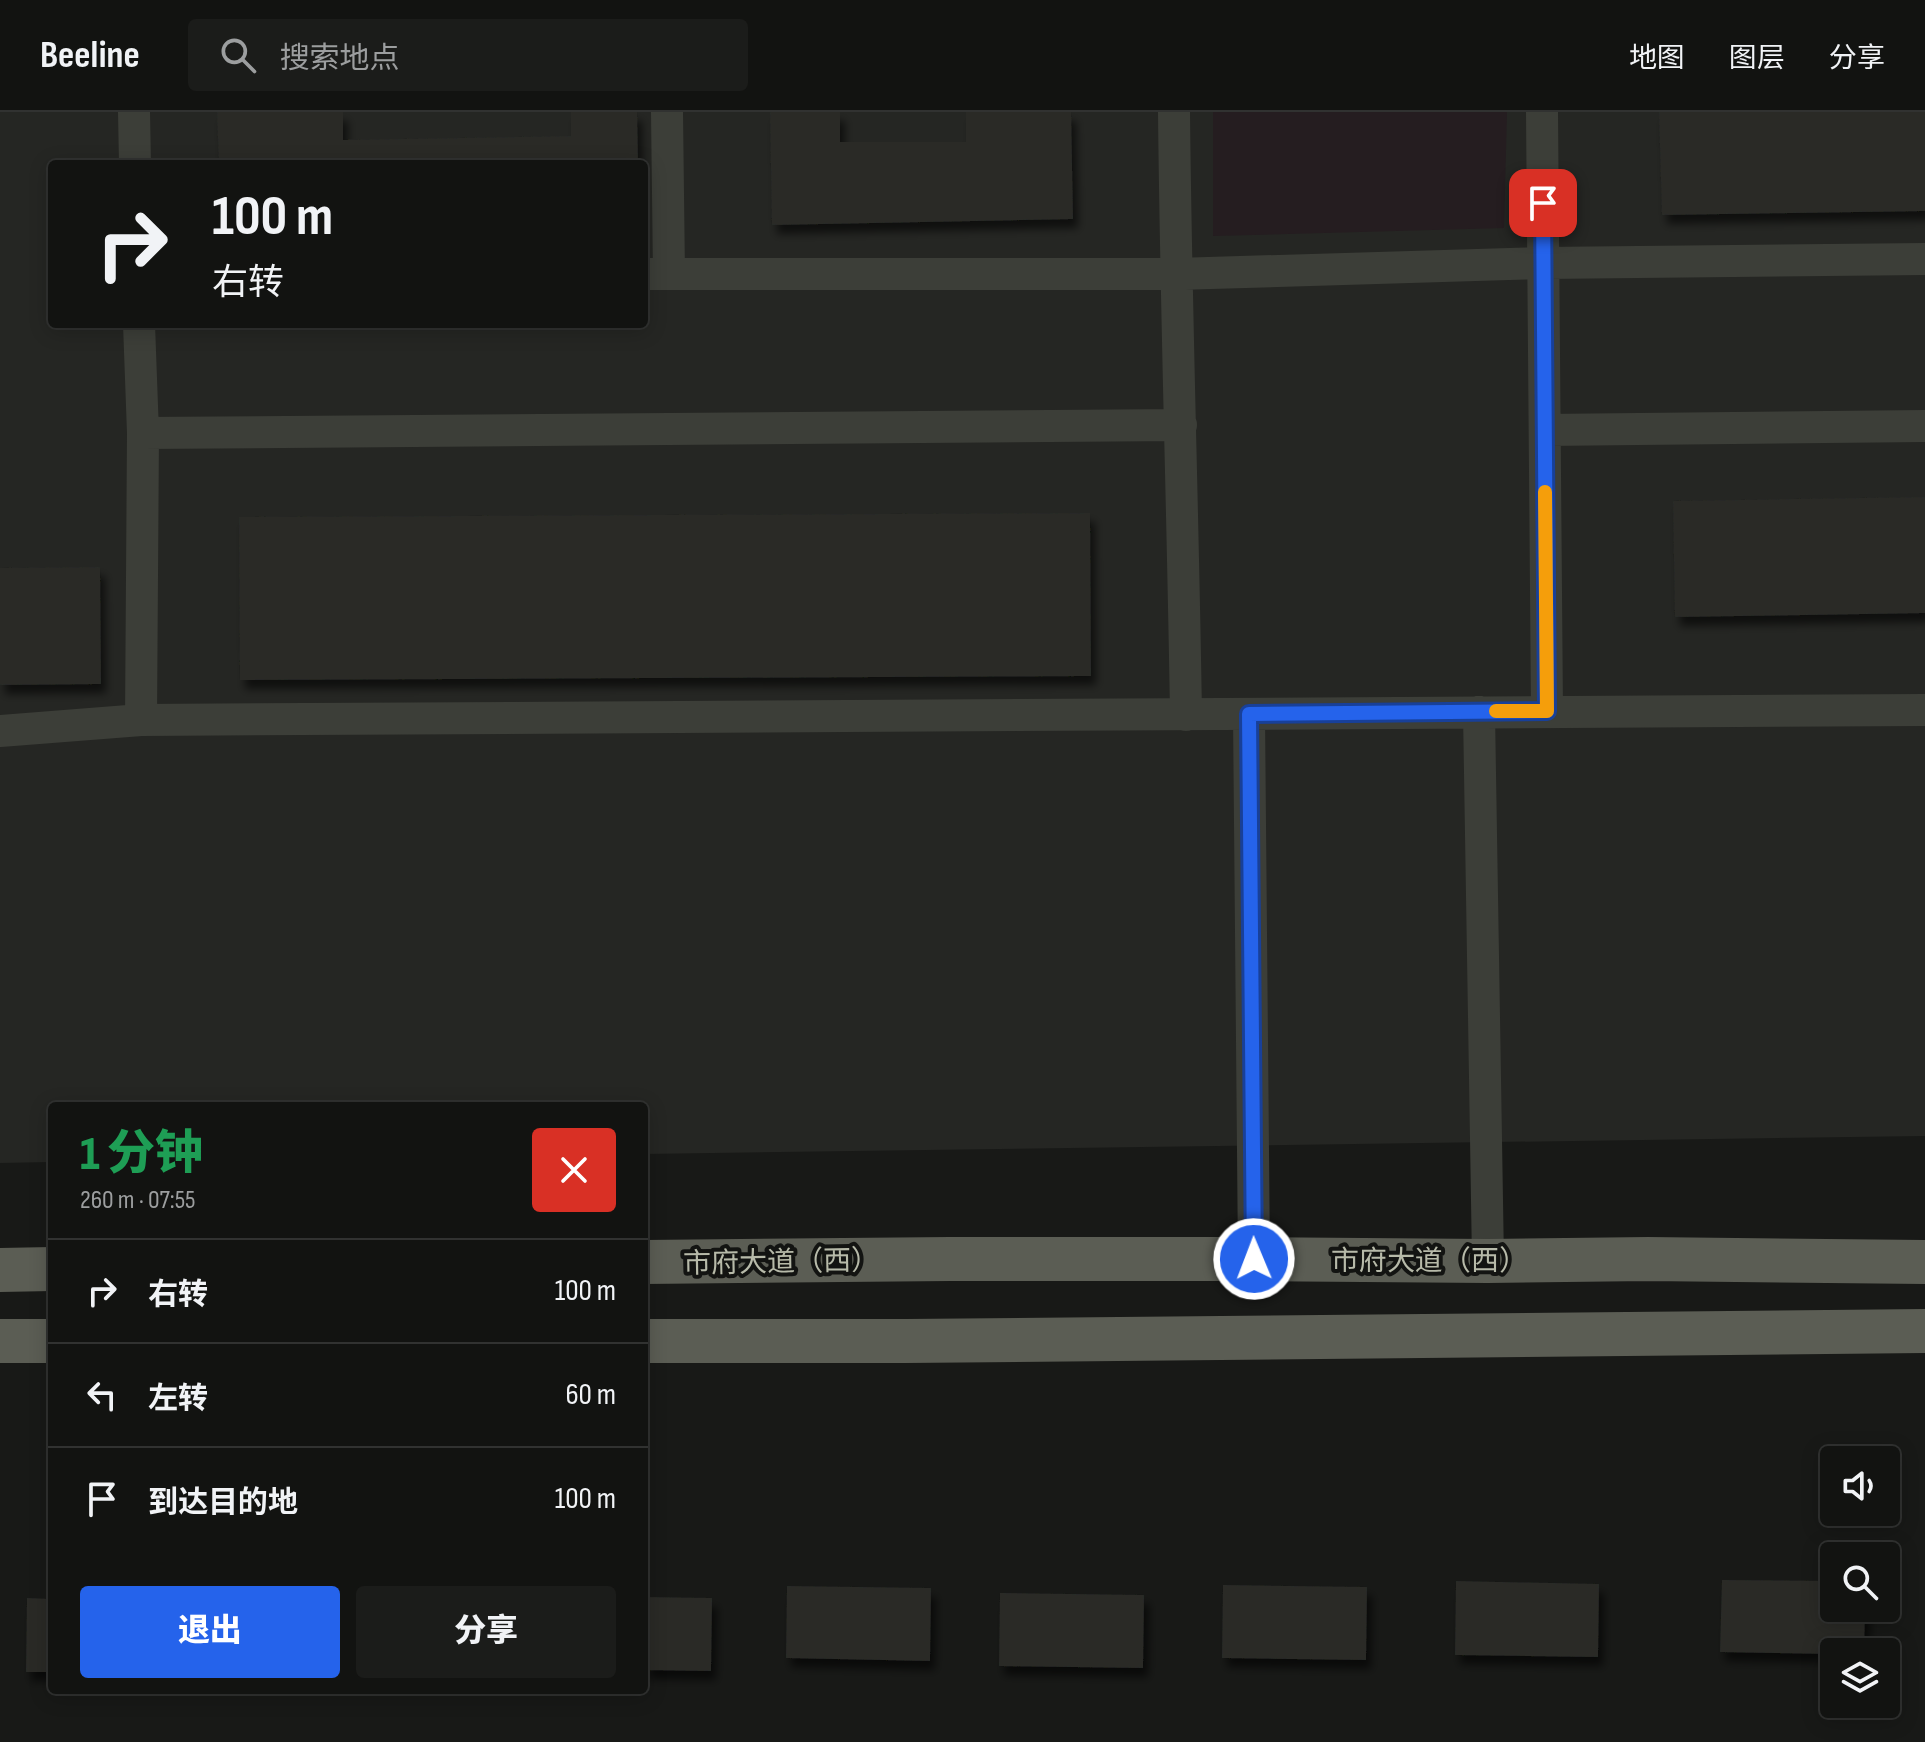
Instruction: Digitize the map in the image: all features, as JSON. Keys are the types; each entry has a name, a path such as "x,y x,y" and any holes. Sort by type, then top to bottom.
{"main road":[{"name":"市府大道（西）","path":"648,1262 1648,1259 1925,1262"},
{"path":"0,1270 48,1269"},
{"path":"648,1341 1925,1331"},
{"path":"0,1341 48,1341"}],"street":[{"path":"134,112 135,160"},
{"path":"667,112 656,274 1176,274 1544,263 1925,259"},
{"path":"1174,112 1186,715"},
{"path":"1542,112 1547,711"},
{"path":"139,328 143,433 141,720"},
{"path":"143,433 1181,425"},
{"path":"1545,430 1925,426"},
{"path":"0,731 141,720 1925,710"},
{"path":"1479,712 1488,1261"},
{"path":"1249,714 1254,1259"}],"shaded area":[{"path":"0,112 1925,112 1925,1136 648,1154 648,1102 48,1102 48,1162 0,1163"},
{"path":"1213,112 1507,112 1504,228 1213,236"}],"building":[{"path":"217,112 343,112 343,140 571,136 571,112 637,112 638,160 219,160"},
{"path":"770,112 840,112 840,142 966,142 966,112 1071,112 1073,219 772,225"},
{"path":"1659,112 1925,112 1925,211 1662,215"},
{"path":"1925,497 1925,613 1675,617 1673,501"},
{"path":"1090,513 1091,676 240,680 239,517"},
{"path":"100,567 101,684 0,685 0,568"},
{"path":"1722,1580 1820,1581 1820,1622 1865,1622 1864,1638 1820,1638 1820,1654 1720,1652"},
{"path":"1456,1581 1599,1584 1598,1657 1455,1655"},
{"path":"1223,1585 1367,1587 1366,1660 1222,1658"},
{"path":"787,1586 931,1588 930,1661 786,1658"},
{"path":"1000,1593 1144,1595 1143,1668 999,1666"},
{"path":"648,1597 712,1598 711,1671 648,1670"},
{"path":"27,1598 48,1599 48,1672 26,1672"}],"slow traffic":[{"path":"1496,711 1547,711 1545,492"}],"route":[{"path":"1254,1259 1249,714 1547,711 1543,203"}]}
